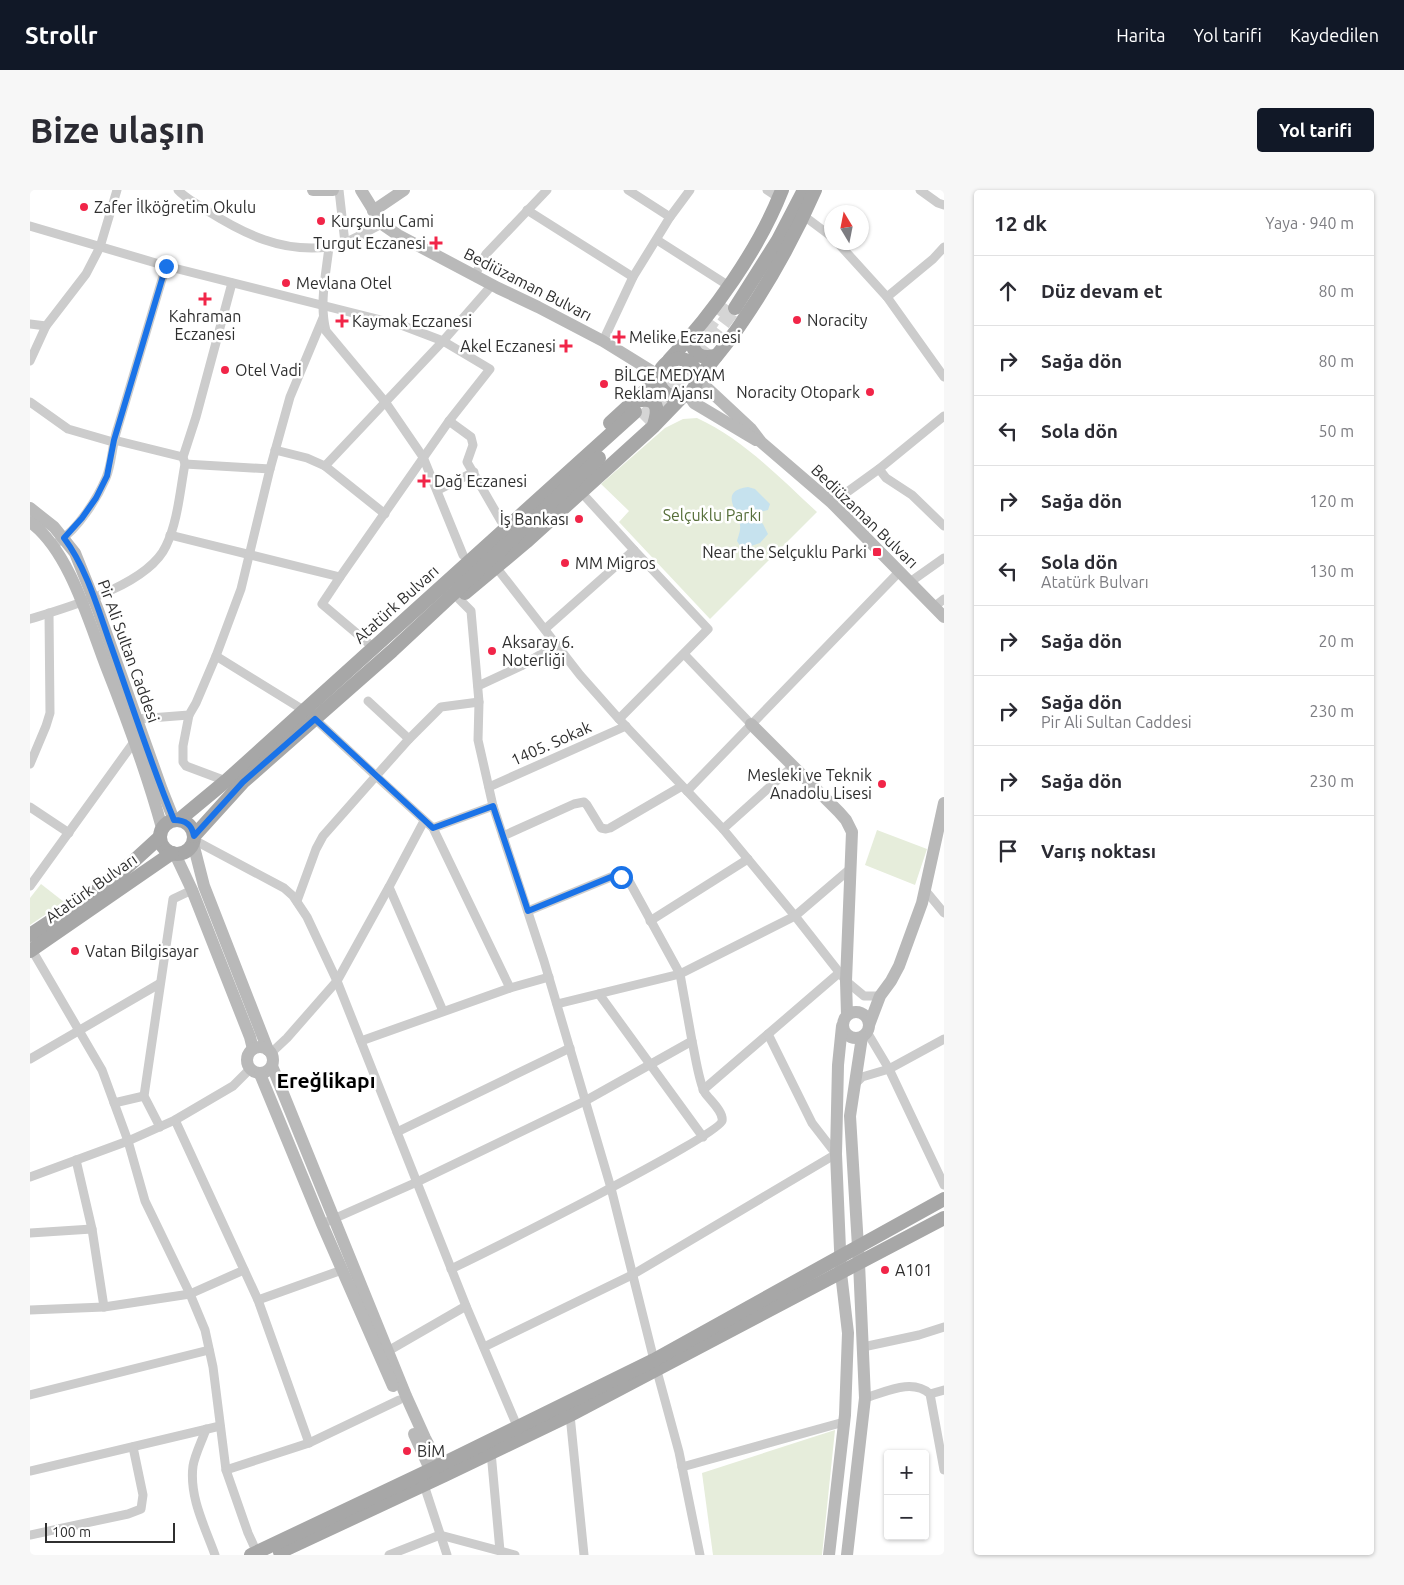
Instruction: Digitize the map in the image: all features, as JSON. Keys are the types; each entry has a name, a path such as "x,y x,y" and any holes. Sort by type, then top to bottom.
{"main road":[{"path":"313,190 333,190"},
{"path":"361,190 382,224"},
{"path":"373,211 404,190"},
{"path":"791,190 731,304 778,240 804,190"},
{"path":"383,646 436,618 459,599 654,426 691,389 742,323 787,247 804,216 815,190"},
{"path":"636,411 664,364 691,338 729,286 754,245 781,194"},
{"name":"Bediüzaman Bulvarı","path":"382,224 398,235 492,285 603,341 658,377"},
{"path":"691,338 692,346 698,354 707,358 716,356"},
{"path":"669,360 679,359 688,362 695,370 691,389 694,403 761,442"},
{"path":"658,377 661,390 676,398 691,389 706,387 750,428 761,442"},
{"path":"383,646 425,589 575,456 636,411 646,400 657,408 658,412 654,426"},
{"name":"Atatürk Bulvarı","path":"194,840 243,782 310,715 636,411"},
{"name":"Bediüzaman Bulvarı","path":"761,442 832,503 910,582 940,602 944,616"},
{"name":"Pir Ali Sultan Caddesi","path":"30,508 54,527 75,553 88,601"},
{"path":"30,522 52,546 88,601 139,741 161,833 162,845 174,853 192,890 253,1049"},
{"name":"Atatürk Bulvarı","path":"177,820 310,715"},
{"path":"751,724 846,820 852,832 843,977 848,1018 846,1034 850,1038 858,1038 866,1031"},
{"name":"Pir Ali Sultan Caddesi","path":"139,741 177,820"},
{"path":"829,1555 844,1422 848,1333 841,1273 836,1154 838,1066 848,1018 880,996 892,981 899,966 925,890 944,803"},
{"path":"161,833 167,823 177,820 186,822 191,826 204,886 273,1061 272,1066 406,1396 434,1475"},
{"name":"Atatürk Bulvarı","path":"30,934 114,879 161,833"},
{"path":"174,853 186,851 194,840"},
{"name":"Atatürk Bulvarı","path":"31,951 174,853"},
{"path":"847,1555 865,1398 850,1116 866,1031 880,996"},
{"path":"848,1018 864,1015 866,1031"},
{"path":"269,1051 260,1047 253,1049 247,1056 247,1064 255,1071 399,1400 434,1475"},
{"path":"255,1071 266,1072 272,1066"},
{"path":"255,1554 434,1475 492,1452 570,1415 840,1256 944,1199"},
{"path":"273,1555 434,1475 517,1426 655,1364 859,1264 944,1218"}],"street":[{"path":"30,361 46,326 86,274 100,247 118,190"},
{"path":"178,190 234,228 269,242 306,247 329,247 345,243 382,224"},
{"path":"339,190 345,243"},
{"path":"475,275 486,254 547,190"},
{"path":"628,190 670,217"},
{"path":"603,341 633,277 670,217 690,190"},
{"path":"767,190 781,194"},
{"path":"920,190 941,204 944,211"},
{"path":"527,210 633,277"},
{"path":"804,216 824,231"},
{"path":"30,226 166,266 401,325 443,341 490,370 449,421 322,604 383,646"},
{"path":"657,240 729,286"},
{"path":"329,247 323,306 326,331 386,402 424,457 463,555"},
{"path":"887,297 933,259 944,247"},
{"path":"844,250 887,297 944,377"},
{"path":"52,546 64,538 82,518 96,498 107,476 114,441 166,266"},
{"path":"30,619 88,601 144,573 157,561 170,535 184,460 232,283"},
{"path":"325,466 443,341 492,285"},
{"path":"226,781 186,766 183,762 183,746 189,714 216,656 241,589 270,469 290,397 323,318"},
{"path":"30,324 46,326"},
{"path":"30,402 68,429 184,460 270,469"},
{"path":"832,503 879,469 944,416"},
{"path":"449,421 471,437 473,445 467,462 501,521"},
{"path":"275,450 307,458 325,466 385,514"},
{"path":"879,469 886,478 912,495 944,526"},
{"path":"438,490 474,472"},
{"path":"581,492 708,629 619,719"},
{"path":"170,535 340,577"},
{"path":"545,629 634,550"},
{"path":"910,582 944,558"},
{"path":"496,567 580,675 723,829 843,977 864,996 880,996"},
{"path":"503,836 574,804 584,802 601,828 610,828 684,788 751,724 900,571"},
{"path":"459,599 470,611 479,702 478,740 493,806 549,977 610,1188 682,1467 700,1555"},
{"path":"30,764 50,713 49,613"},
{"path":"478,686 522,666 557,645"},
{"path":"684,654 751,724"},
{"path":"216,656 310,715 433,828 510,988"},
{"path":"368,701 409,739"},
{"path":"297,901 316,849 323,836 409,739 441,706 479,702"},
{"path":"132,721 189,714"},
{"name":"1405. Sokak","path":"489,787 626,726"},
{"path":"30,886 139,741"},
{"path":"723,829 793,766"},
{"path":"433,828 493,806"},
{"path":"30,808 69,833"},
{"path":"269,1051 287,1038 337,980 424,821"},
{"path":"194,840 284,888 297,901 307,917 337,980 451,1270 517,1426"},
{"path":"650,921 748,859"},
{"path":"557,1004 680,974 795,916 850,869"},
{"path":"451,1270 703,1138 720,1125 722,1121 721,1114 704,1090 692,1041 680,974 629,881 621,877 611,877 528,911"},
{"path":"389,887 443,1011"},
{"path":"160,1127 144,1096 159,984 173,899 192,890"},
{"path":"925,890 944,913"},
{"path":"31,951 102,1070 128,1141 144,1202 190,1294 205,1330 213,1367 226,1470 255,1554"},
{"path":"361,1041 510,988 549,977"},
{"path":"704,1090 768,1034 843,977"},
{"path":"30,1059 159,984"},
{"path":"599,994 649,1066 703,1138"},
{"path":"866,1031 889,1069 944,1186"},
{"path":"484,1348 632,1274 836,1154 812,1123 768,1034"},
{"path":"855,1084 868,1074 889,1069 944,1040"},
{"path":"322,1224 417,1182 585,1101 692,1041"},
{"path":"397,1132 570,1048"},
{"path":"30,1177 128,1141 175,1120 255,1071"},
{"path":"114,1103 144,1096"},
{"path":"175,1120 258,1300 309,1443"},
{"path":"76,1160 92,1230 104,1307"},
{"path":"30,1232 92,1230"},
{"path":"30,1310 104,1307 190,1294 244,1270"},
{"path":"258,1300 342,1270"},
{"path":"388,1351 466,1306"},
{"path":"863,1347 919,1335 944,1327"},
{"path":"30,1395 210,1350"},
{"path":"865,1398 913,1386 922,1388 930,1394 944,1470"},
{"path":"930,1394 944,1390"},
{"path":"226,1470 309,1443 399,1400"},
{"path":"570,1415 584,1555"},
{"path":"682,1467 844,1422"},
{"path":"30,1471 220,1426"},
{"path":"206,1429 194,1465 193,1486 196,1503 215,1555"},
{"path":"30,1535 128,1514 141,1509 143,1495 133,1447"},
{"path":"492,1452 500,1551"},
{"path":"434,1475 440,1535 447,1555"},
{"path":"389,1555 440,1535 515,1555"}],"green space":[{"name":"Selçuklu Parkı","path":"697,418 745,448 817,512 710,619 619,522 629,511 601,484 665,428 683,419"},
{"path":"877,830 927,849 915,885 865,865"},
{"path":"41,884 64,902 30,925 30,898"},
{"path":"835,1430 822,1555 713,1555 702,1473"}],"water":[{"path":"748,487 755,489 770,504 768,510 760,512 756,517 763,524 768,534 760,543 751,546 745,556 737,541 740,525 732,497 739,489"}],"tunnel":[{"path":"693,349 727,301"},
{"path":"641,419 683,377 735,308"}],"place":[{"name":"Zafer İlköğretim Okulu","path":"84,207"},
{"name":"Kurşunlu Cami","path":"321,221"},
{"name":"Turgut Eczanesi","path":"436,243"},
{"name":"Mevlana Otel","path":"286,283"},
{"name":"Kahraman Eczanesi","path":"205,299"},
{"name":"Noracity","path":"797,320"},
{"name":"Kaymak Eczanesi","path":"342,321"},
{"name":"Melike Eczanesi","path":"619,337"},
{"name":"Akel Eczanesi","path":"566,346"},
{"name":"Otel Vadi","path":"225,370"},
{"name":"BİLGE MEDYAM Reklam Ajansı","path":"604,384"},
{"name":"Noracity Otopark","path":"870,392"},
{"name":"Dağ Eczanesi","path":"424,481"},
{"name":"İş Bankası","path":"579,519"},
{"name":"Near the Selçuklu Parki","path":"877,552"},
{"name":"MM Migros","path":"565,563"},
{"name":"Aksaray 6. Noterliği","path":"492,651"},
{"name":"Mesleki ve Teknik Anadolu Lisesi","path":"882,784"},
{"name":"Vatan Bilgisayar","path":"75,951"},
{"name":"A101","path":"885,1270"},
{"name":"BİM","path":"407,1451"}],"district":[{"name":"Ereğlikapı","path":"326,1080"}],"route":[{"path":"166,266 114,440 107,476 96,498 82,518 64,538 75,553 98,610 174,820 183,820 191,826 194,836 243,782 315,719 433,828 493,806 528,911 611,877 621,877"}]}
